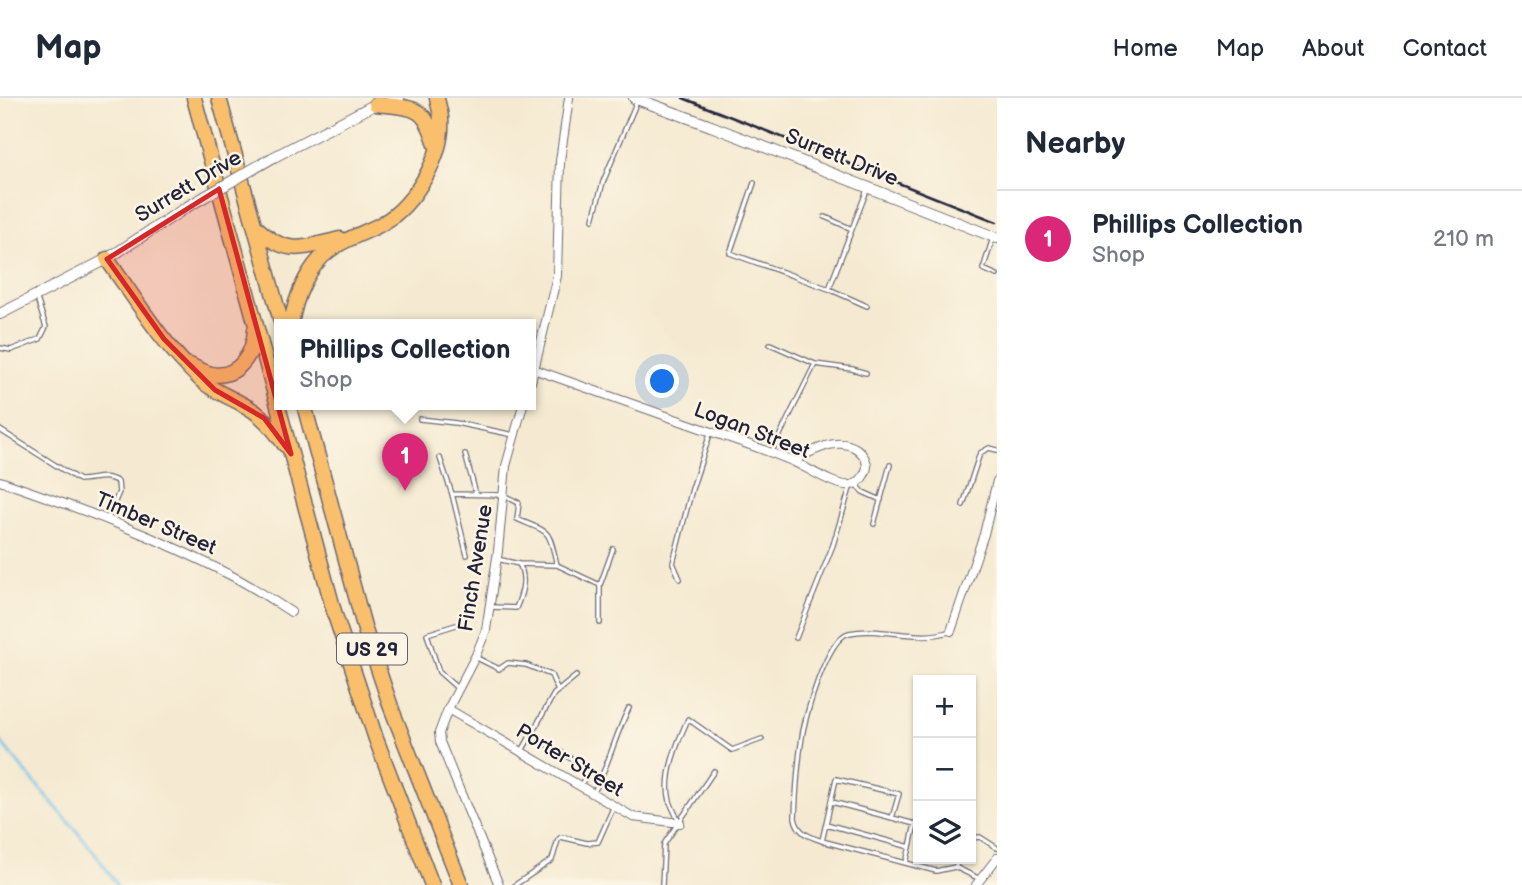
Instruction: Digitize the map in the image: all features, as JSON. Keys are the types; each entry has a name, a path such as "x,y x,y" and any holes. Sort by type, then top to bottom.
{"highway":[{"name":"US 29","path":"194,98 274,391"},
{"path":"219,98 280,319"},
{"path":"292,319 295,302 315,266 329,250 383,223 405,207 421,187 437,148 441,121 437,98"},
{"path":"376,104 402,107 421,114 429,122 437,148"},
{"path":"254,226 270,241 282,247 300,248 358,235"},
{"path":"107,259 164,339 201,380 264,418 291,454"},
{"path":"185,363 209,374 224,374 238,369 254,343 255,320"},
{"name":"US 29","path":"279,410 335,615 376,739 432,885"},
{"name":"US 29","path":"305,410 369,641 420,785 461,885"}],"street":[{"name":"Surrett Drive","path":"0,314 107,259 187,207 272,158 376,104 400,98"},
{"path":"536,370 557,276 560,161 569,98"},
{"name":"Surrett Drive","path":"636,99 995,237"},
{"name":"Logan Street","path":"536,370 771,453 836,482 853,484"},
{"name":"Finch Avenue","path":"499,885 440,742 439,733 486,630 497,559 506,466 522,410"},
{"path":"792,461 827,445 848,444 860,451 866,460 865,474 853,484"},
{"name":"Timber Street","path":"0,481 107,520 193,556 235,577 291,612"},
{"path":"951,631 984,534 997,481"},
{"name":"Porter Street","path":"448,709 633,817 680,823"},
{"path":"978,882 997,858"}],"lane":[{"path":"593,219 603,182 636,99"},
{"path":"754,183 730,253 829,289 867,306"},
{"path":"829,289 867,188"},
{"path":"825,218 852,229"},
{"path":"995,237 982,269 997,275"},
{"path":"0,348 11,350 40,339 47,327 36,297"},
{"path":"770,344 815,364 866,373"},
{"path":"771,453 815,364"},
{"path":"420,419 514,435"},
{"path":"0,430 79,480 93,480 103,476 118,482 119,492 107,520"},
{"path":"680,579 673,563 710,432"},
{"path":"963,505 980,453 989,448 997,450"},
{"path":"465,454 475,494"},
{"path":"440,458 467,555"},
{"path":"874,524 890,465"},
{"path":"796,638 833,545 853,484 881,500"},
{"path":"452,494 503,495 519,503 517,519 541,527 551,538 557,565"},
{"path":"600,623 600,585 613,549"},
{"path":"497,559 519,564 557,565 600,585"},
{"path":"490,606 516,608 524,581 523,568 519,564"},
{"path":"456,625 427,634 439,672 459,689"},
{"path":"951,631 940,635 850,632 841,636 824,666 802,735 796,803 797,827 806,835 822,841 936,871 955,867 978,882"},
{"path":"475,657 499,669 509,663 538,668 551,675 558,691"},
{"path":"522,751 558,691 576,676"},
{"path":"593,794 604,775 629,709"},
{"path":"680,823 669,799 671,770 673,752 688,719 732,750 762,739"},
{"path":"529,737 548,745 580,765 586,774 581,786"},
{"path":"662,885 664,844 715,771"},
{"path":"822,841 836,779 899,794 892,818"},
{"path":"831,802 915,824 906,863"},
{"path":"515,885 552,860 561,837 587,844 598,842 614,806"},
{"path":"826,824 910,847"},
{"path":"976,837 980,837 997,848"}],"highlighted area":[{"path":"219,189 291,454 264,418 215,390 164,339 107,259"}],"waterway":[{"path":"0,740 90,847 117,885"}],"railway":[{"path":"683,98 997,222"}],"place":[{"name":"Phillips Collection","path":"405,491"}]}
